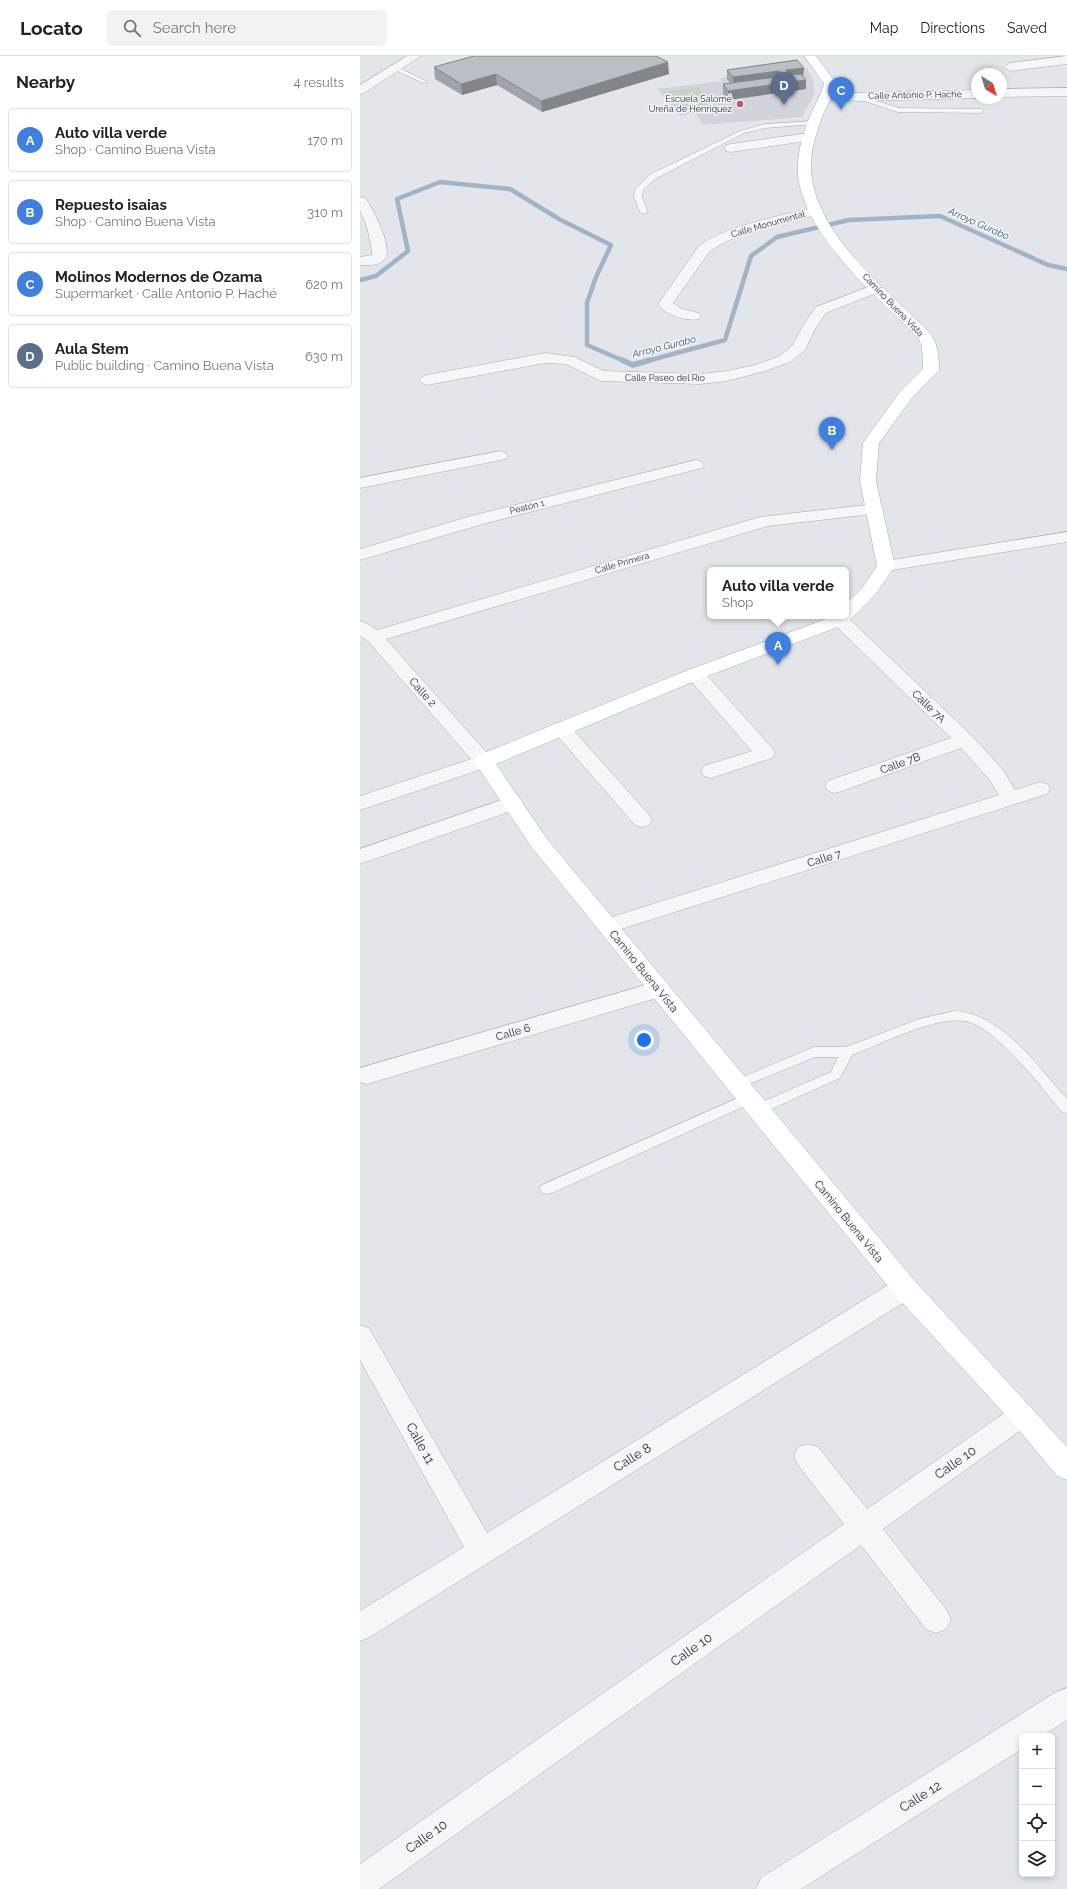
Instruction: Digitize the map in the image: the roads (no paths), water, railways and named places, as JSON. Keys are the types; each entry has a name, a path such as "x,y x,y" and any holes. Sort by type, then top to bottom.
{"street":[{"path":"360,90 413,56"},
{"path":"810,56 830,83 828,94"},
{"path":"1010,67 1067,60"},
{"path":"1007,93 1067,92"},
{"name":"Calle Antonio P. Haché","path":"828,94 857,97 971,94"},
{"name":"Camino Buena Vista","path":"828,94 818,111 808,137 805,178 816,213 834,241 876,288 929,341 931,370 905,396 871,443 868,481 886,566"},
{"path":"731,148 808,137"},
{"path":"360,201 368,211 378,241 380,254 379,257 371,261 360,260"},
{"name":"Calle Monumental","path":"694,316 677,312 665,304 704,249 712,243 737,232 816,213"},
{"name":"Calle Paseo del Río","path":"427,380 545,358 569,360 601,376 700,379 727,376 760,368 785,359 800,347 809,327 821,310 876,288"},
{"path":"360,483 500,456"},
{"name":"Peatón 1","path":"360,555 477,520 696,465"},
{"name":"Calle Primera","path":"367,632 766,521 875,510"},
{"path":"849,611 869,591 886,566 1067,537"},
{"path":"360,803 484,761 695,674 838,619"},
{"name":"Calle 7A","path":"845,619 965,740 996,775 1011,799"},
{"name":"Calle 2","path":"367,632 484,761"},
{"path":"695,674 765,753 711,771"},
{"path":"561,728 642,820"},
{"name":"Calle 7B","path":"835,786 965,740"},
{"name":"Camino Buena Vista","path":"484,761 540,844 905,1288 1022,1415 1067,1467"},
{"name":"Calle 7","path":"607,926 1040,790"},
{"path":"360,857 513,803"},
{"name":"Calle 6","path":"367,1075 659,989"},
{"name":"Calle 8","path":"360,1626 905,1288"},
{"name":"Calle 11","path":"360,1336 481,1550"},
{"name":"Calle 10","path":"360,1883 1022,1415"},
{"path":"808,1456 936,1619"},
{"name":"Calle 12","path":"772,1889 1067,1703"}],"lane":[{"path":"395,68 426,82"},
{"path":"857,97 898,110 981,111"},
{"path":"644,212 638,197 639,189 652,177 742,132 765,126 814,123"},
{"path":"546,1189 748,1097 814,1052 847,1052 941,1017 967,1016 989,1026 1004,1038 1067,1108"},
{"path":"748,1097 836,1075 847,1052"}],"waterway":[{"name":"Arroyo Gurabo","path":"360,280 376,276 408,251 397,199 440,182 510,189 559,219 611,245 596,277 587,303 587,345 624,361"},
{"name":"Arroyo Gurabo","path":"647,361 725,340 751,256 777,237 849,220 940,216 1048,265 1067,269"},
{"name":"Arroyo Gurabo","path":"622,360 633,365 650,360"}],"place":[{"name":"Escuela Salomé Ureña de Henríquez","path":"740,104"},
{"name":"Aula Stem","path":"784,105"},
{"name":"Molinos Modernos de Ozama","path":"841,110"},
{"name":"Repuesto isaias","path":"832,450"},
{"name":"Auto villa verde","path":"778,665"}]}
